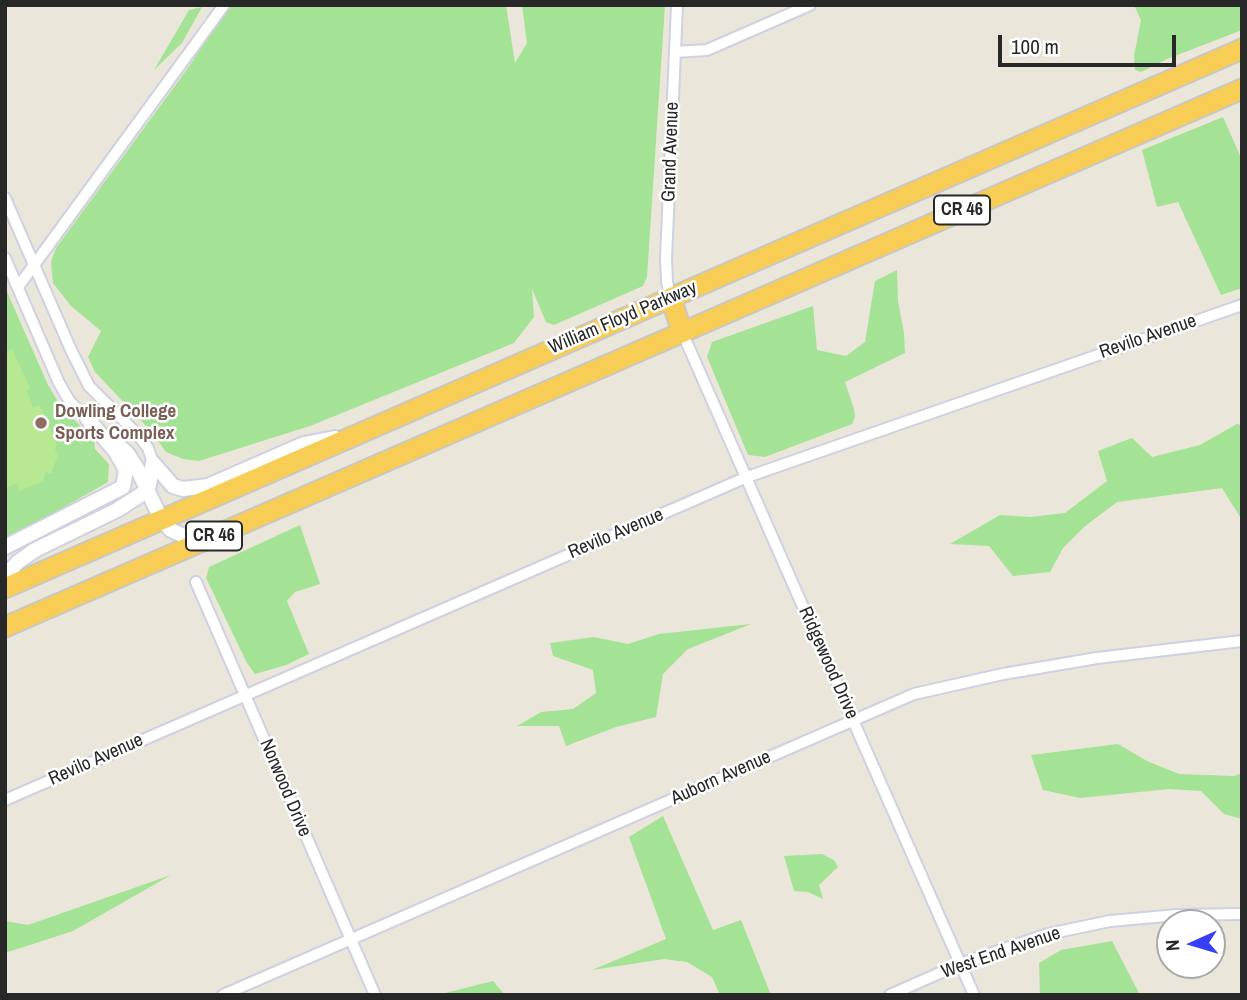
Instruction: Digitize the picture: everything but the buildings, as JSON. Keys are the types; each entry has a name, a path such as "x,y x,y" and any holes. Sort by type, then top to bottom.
{"highway":[{"name":"William Floyd Parkway","path":"5,588 1242,49"},
{"name":"William Floyd Parkway","path":"5,627 1242,89"},
{"path":"671,298 682,332"}],"street":[{"path":"18,287 224,5"},
{"name":"Grand Avenue","path":"671,298 666,259 677,5"},
{"path":"675,52 707,50 810,5"},
{"path":"5,198 89,386 138,435 148,448 153,463 173,486 183,489 208,486 304,444 360,433"},
{"path":"5,258 59,383 70,401 127,453 161,519 171,530 196,538 217,535"},
{"name":"Revilo Avenue","path":"5,800 747,477 1242,305"},
{"name":"Ridgewood Drive","path":"682,332 974,995"},
{"path":"5,547 123,487 126,470 116,452 87,418"},
{"path":"5,576 26,555 117,510 142,494 147,488 153,463"},
{"name":"Norwood Drive","path":"196,582 375,995"},
{"name":"Auborn Avenue","path":"223,995 914,694 1003,674 1115,655 1242,641"},
{"name":"West End Avenue","path":"890,995 960,964 1048,934 1110,921 1177,915 1242,914"}],"green space":[{"path":"229,5 506,5 515,63 527,43 522,5 665,5 647,277 643,286 554,325 546,322 532,289 534,317 514,343 310,426 199,461 183,459 166,452 152,432 95,372 88,357 101,331 71,306 53,283 51,262 56,248 188,68"},
{"path":"1134,5 1242,5 1242,30 1141,72 1135,70 1134,56 1141,20"},
{"path":"202,7 182,43 154,70 189,10"},
{"path":"1223,117 1242,160 1242,288 1221,295 1178,202 1157,207 1142,150"},
{"path":"897,270 905,353 845,382 854,409 852,424 765,457 748,455 707,357 712,342 813,306 817,350 846,356 865,342 875,281"},
{"name":"Dowling College Sports Complex","path":"5,287 48,385 60,405 94,440 95,449 109,464 108,482 5,541"},
{"path":"12,349 30,388 27,391 33,407 40,405 57,444 55,450 58,455 51,474 46,472 43,481 20,491 17,483 5,488 5,352"},
{"path":"1237,424 1242,425 1242,520 1222,488 1117,502 1084,527 1063,548 1050,572 1013,576 989,546 950,544 1000,515 1030,517 1065,513 1107,481 1098,451 1132,438 1152,457 1200,445"},
{"path":"300,525 320,584 295,592 287,601 309,654 286,665 255,674 247,663 206,578 209,567"},
{"path":"751,624 688,649 663,674 656,717 616,727 566,746 559,726 517,726 541,712 573,709 596,693 593,670 553,656 550,643 594,637 628,644 659,634"},
{"path":"1118,744 1147,761 1179,774 1234,776 1242,773 1242,819 1224,814 1201,791 1169,789 1080,798 1043,790 1031,755"},
{"path":"663,816 713,930 741,920 771,995 720,995 712,977 687,962 664,959 592,970 666,939 629,837"},
{"path":"822,854 834,860 838,867 819,885 823,899 808,892 794,891 784,856"},
{"path":"171,875 73,931 5,953 5,921 28,925"},
{"path":"1112,941 1140,995 1040,995 1039,963 1061,950"},
{"path":"493,981 505,995 437,995"}],"place":[{"name":"Dowling College Sports Complex","path":"41,423"}]}
